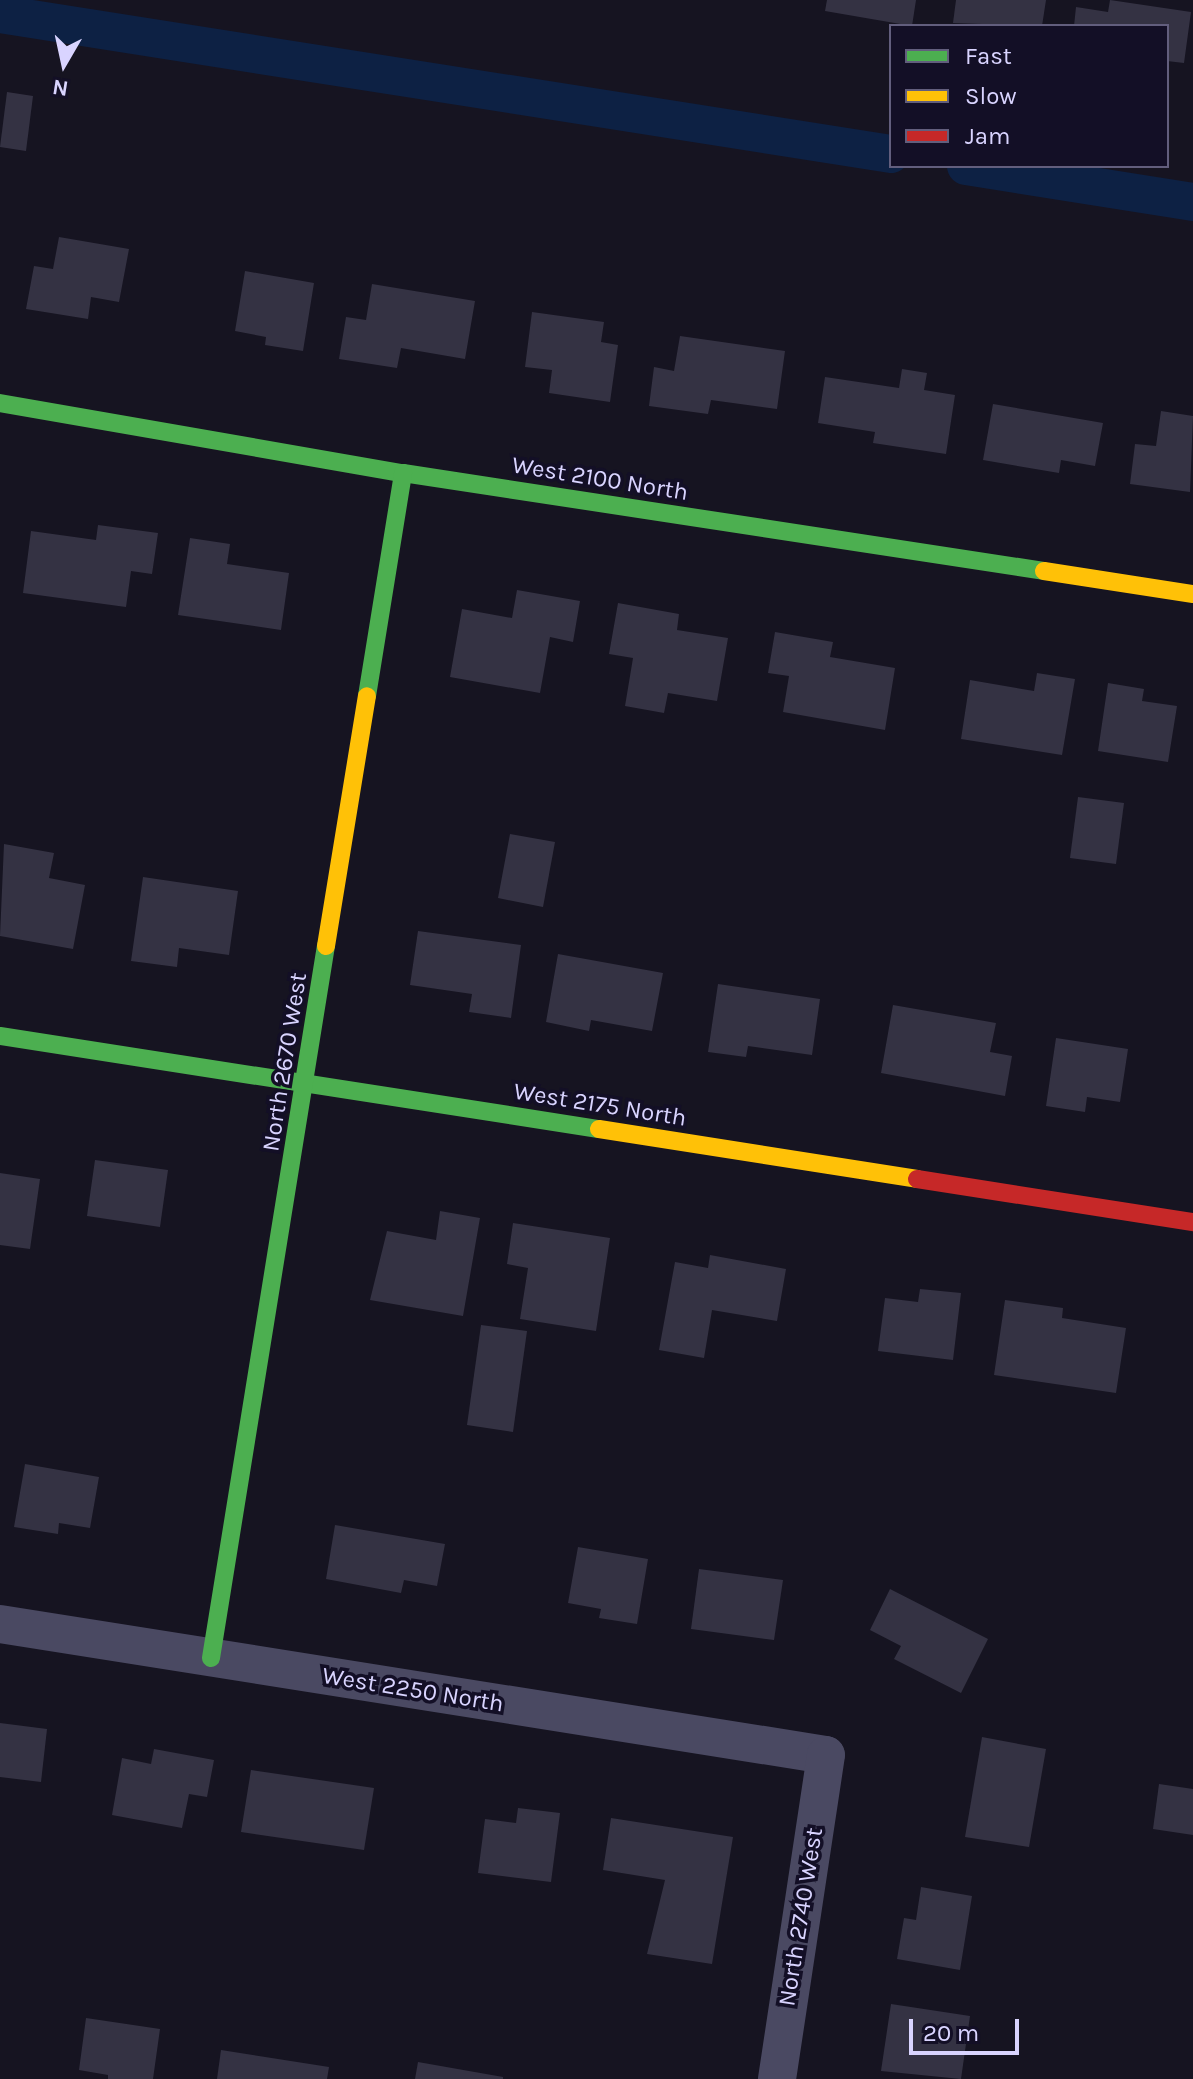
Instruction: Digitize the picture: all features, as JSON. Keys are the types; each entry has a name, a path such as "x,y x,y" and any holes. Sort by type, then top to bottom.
{"street":[{"name":"West 2100 North","path":"0,403 403,473 1193,594"},
{"name":"North 2670 West","path":"211,1658 403,473"},
{"name":"West 2175 North","path":"0,1036 1193,1222"},
{"name":"West 2250 North","path":"0,1624 826,1755"},
{"name":"North 2740 West","path":"777,2079 826,1755"}],"building":[{"path":"827,0 916,0 912,24 825,11"},
{"path":"956,0 1046,0 1042,24 953,23"},
{"path":"1110,0 1191,12 1184,63 1169,61 1169,24 1074,24 1076,7 1108,12"},
{"path":"7,92 33,96 26,151 0,147"},
{"path":"59,237 129,249 119,302 91,297 88,319 26,309 34,266 53,269"},
{"path":"245,271 314,283 303,351 265,345 266,337 235,331"},
{"path":"372,284 475,301 465,359 401,348 397,368 339,359 346,317 366,320"},
{"path":"532,312 604,322 601,342 618,345 610,402 549,393 552,370 525,367"},
{"path":"680,336 785,351 777,409 711,400 708,414 649,406 654,367 674,371"},
{"path":"902,369 927,373 924,390 955,395 946,454 873,443 875,432 818,423 825,377 899,388"},
{"path":"993,404 1103,423 1095,466 1061,460 1059,473 983,460"},
{"path":"1161,411 1193,416 1190,492 1130,484 1135,444 1156,446"},
{"path":"98,525 158,533 152,574 131,571 126,607 23,593 31,531 96,540"},
{"path":"190,538 230,544 227,564 289,573 281,630 178,615"},
{"path":"517,590 580,601 573,642 550,637 540,693 450,677 462,609 512,618"},
{"path":"618,603 679,614 677,630 728,638 717,701 668,693 664,713 625,706 633,658 609,654"},
{"path":"775,632 833,642 830,657 895,668 885,730 783,712 789,676 768,673"},
{"path":"1037,673 1075,679 1062,755 961,739 970,680 1034,691"},
{"path":"1108,683 1144,689 1142,701 1177,706 1168,762 1098,751"},
{"path":"1078,797 1124,803 1116,864 1070,858"},
{"path":"510,834 555,842 543,907 498,898"},
{"path":"4,844 54,853 49,878 85,885 73,949 0,936"},
{"path":"143,877 238,891 229,955 179,948 177,967 131,961"},
{"path":"418,931 521,945 511,1018 469,1012 472,994 410,985"},
{"path":"558,954 663,973 652,1031 591,1020 589,1031 546,1022"},
{"path":"718,984 820,999 812,1055 748,1046 746,1057 708,1052"},
{"path":"893,1005 996,1023 990,1052 1012,1056 1005,1096 881,1073"},
{"path":"1056,1038 1128,1049 1120,1102 1087,1097 1085,1112 1046,1106"},
{"path":"95,1160 168,1170 160,1227 87,1216"},
{"path":"0,1173 40,1179 30,1249 0,1245"},
{"path":"440,1211 480,1218 463,1316 370,1300 387,1231 436,1240"},
{"path":"513,1223 610,1238 596,1331 520,1319 528,1268 507,1264"},
{"path":"710,1255 786,1269 777,1321 712,1310 704,1358 659,1350 675,1262 708,1268"},
{"path":"920,1289 961,1293 953,1360 878,1351 885,1298 918,1302"},
{"path":"1005,1300 1063,1308 1062,1318 1126,1328 1116,1393 994,1375"},
{"path":"481,1325 527,1331 513,1432 467,1425"},
{"path":"25,1464 99,1477 90,1528 59,1523 58,1534 14,1527"},
{"path":"335,1525 445,1544 437,1586 404,1580 401,1593 326,1579"},
{"path":"578,1547 648,1559 637,1624 599,1618 601,1609 568,1603"},
{"path":"699,1569 783,1580 774,1640 691,1629"},
{"path":"890,1589 988,1639 961,1693 894,1659 901,1646 870,1630"},
{"path":"0,1723 47,1729 41,1782 0,1777"},
{"path":"982,1737 1046,1749 1029,1847 965,1837"},
{"path":"154,1749 214,1760 207,1797 189,1794 182,1828 112,1815 122,1758 151,1764"},
{"path":"251,1770 374,1788 364,1850 241,1832"},
{"path":"1159,1784 1193,1789 1193,1835 1153,1829"},
{"path":"518,1808 560,1813 551,1882 478,1873 485,1819 516,1823"},
{"path":"611,1818 733,1837 712,1964 647,1954 665,1880 603,1870"},
{"path":"921,1887 972,1896 960,1970 897,1959 904,1918 916,1920"},
{"path":"891,2004 970,2016 961,2079 881,2071"},
{"path":"86,2018 160,2029 153,2079 108,2079 108,2075 79,2070"},
{"path":"221,2050 329,2067 327,2079 217,2079"},
{"path":"418,2062 503,2077 503,2079 415,2079"}],"waterway":[{"path":"0,14 889,154"},
{"path":"979,168 1193,202"}],"traffic: fast":[{"path":"0,403 403,473 1044,571"},
{"path":"367,696 403,473"},
{"path":"211,1658 326,946"},
{"path":"0,1036 599,1129"}],"traffic: slow":[{"path":"1044,571 1193,594"},
{"path":"326,946 367,696"},
{"path":"599,1129 917,1179"}],"traffic: jam":[{"path":"917,1179 1193,1222"}]}
